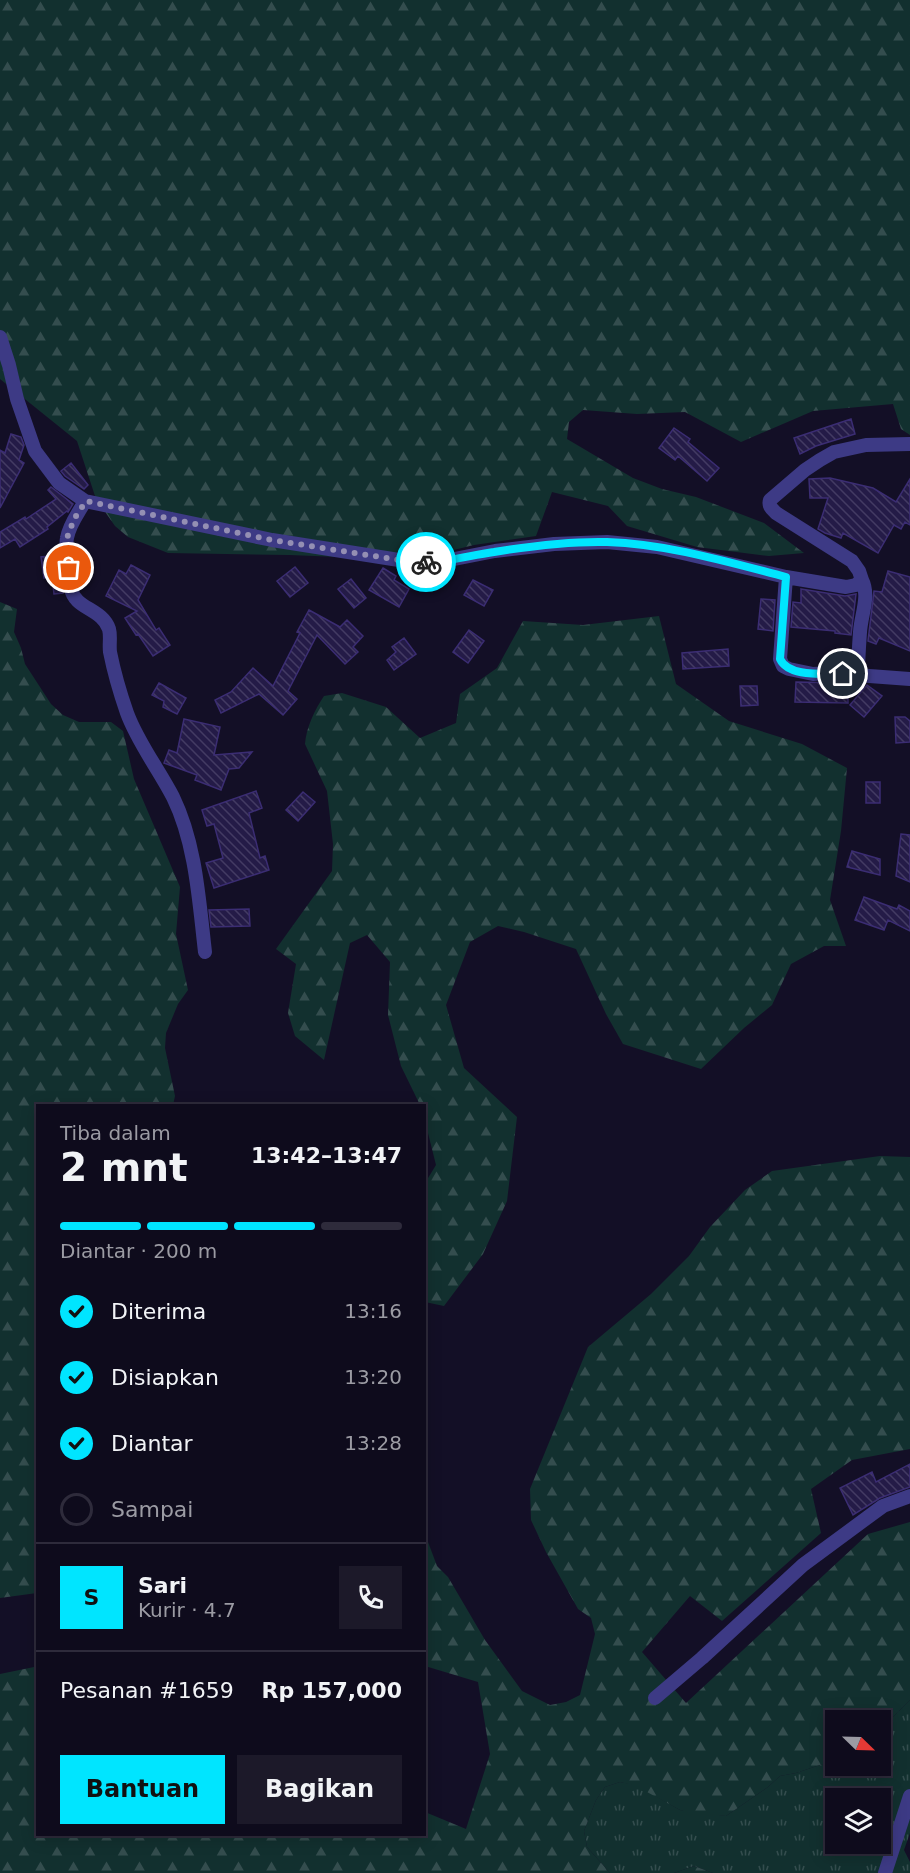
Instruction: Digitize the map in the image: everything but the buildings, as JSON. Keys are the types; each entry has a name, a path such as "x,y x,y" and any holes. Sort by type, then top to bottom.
{"street":[{"path":"0,337 16,399 36,451 59,483 86,501 272,540 418,563 439,562 495,551 554,544 607,542 657,547 786,577 846,587 856,585 862,580"},
{"path":"858,675 860,628 866,598 865,586 859,571 852,561 776,513 769,503 805,470 834,452 866,445 910,444"},
{"path":"86,501 74,519 67,538 71,588 76,602 100,615 110,630 110,649 120,692 133,730 172,797 182,820 194,869 206,952"},
{"path":"786,577 780,659 783,666 813,674 910,679"},
{"path":"655,1698 803,1565 883,1506 910,1496"},
{"path":"885,1873 910,1796"}],"green space":[{"path":"0,0 910,0 910,435 901,429 893,404 813,411 741,442 685,412 637,414 583,410 569,422 567,439 633,478 662,489 696,497 764,523 804,553 769,556 697,547 627,526 608,506 552,492 536,536 474,545 433,555 413,550 364,558 168,553 128,537 115,526 96,499 77,441 0,379"},
{"path":"0,602 17,609 14,632 25,664 51,704 63,715 79,722 111,722 123,731 134,779 180,887 176,934 188,990 178,1004 166,1033 165,1048 175,1096 173,1104 36,1104 36,1593 0,1598"},
{"path":"659,616 676,684 729,721 802,744 847,768 841,831 830,900 846,946 824,946 791,964 772,1005 701,1069 623,1044 606,1014 576,949 498,926 470,942 446,1005 464,1068 517,1117 507,1201 483,1254 444,1306 426,1302 426,1181 436,1165 426,1125 426,1104 420,1104 401,1066 388,1015 390,962 367,935 350,943 324,1060 295,1036 288,1013 296,964 276,949 332,871 333,844 327,791 305,744 309,725 324,696 342,693 386,707 420,738 456,723 460,694 497,668 523,621 583,625"},
{"path":"880,1156 910,1157 910,1449 852,1460 811,1489 821,1533 722,1621 690,1596 642,1652 686,1703 868,1534 910,1522 910,1700 894,1716 891,1718 891,1710 825,1710 825,1763 780,1776 726,1816 695,1814 680,1810 636,1786 620,1782 605,1787 596,1800 584,1831 587,1847 610,1873 0,1873 0,1674 34,1667 36,1667 36,1836 426,1836 426,1812 466,1829 490,1754 478,1682 426,1666 426,1537 437,1566 448,1577 485,1640 522,1691 550,1705 566,1702 580,1695 595,1634 591,1618 578,1609 531,1520 530,1489 588,1347 651,1294 689,1256 710,1227 745,1190 772,1171"},
{"path":"910,1700 910,1833 904,1850 910,1862 910,1873 713,1873 694,1866 674,1873 610,1873 587,1847 584,1831 596,1800 605,1787 620,1782 636,1785 680,1810 726,1816 780,1776 825,1763 825,1776 891,1776 891,1718"},
{"path":"694,1866 713,1873 674,1873"}],"way so far":[{"path":"69,568 67,538 74,519 86,501 272,540 418,563 426,562"}],"route":[{"path":"426,562 439,562 495,551 554,544 607,542 657,547 786,577 780,659 783,666 813,674 843,674"}]}
